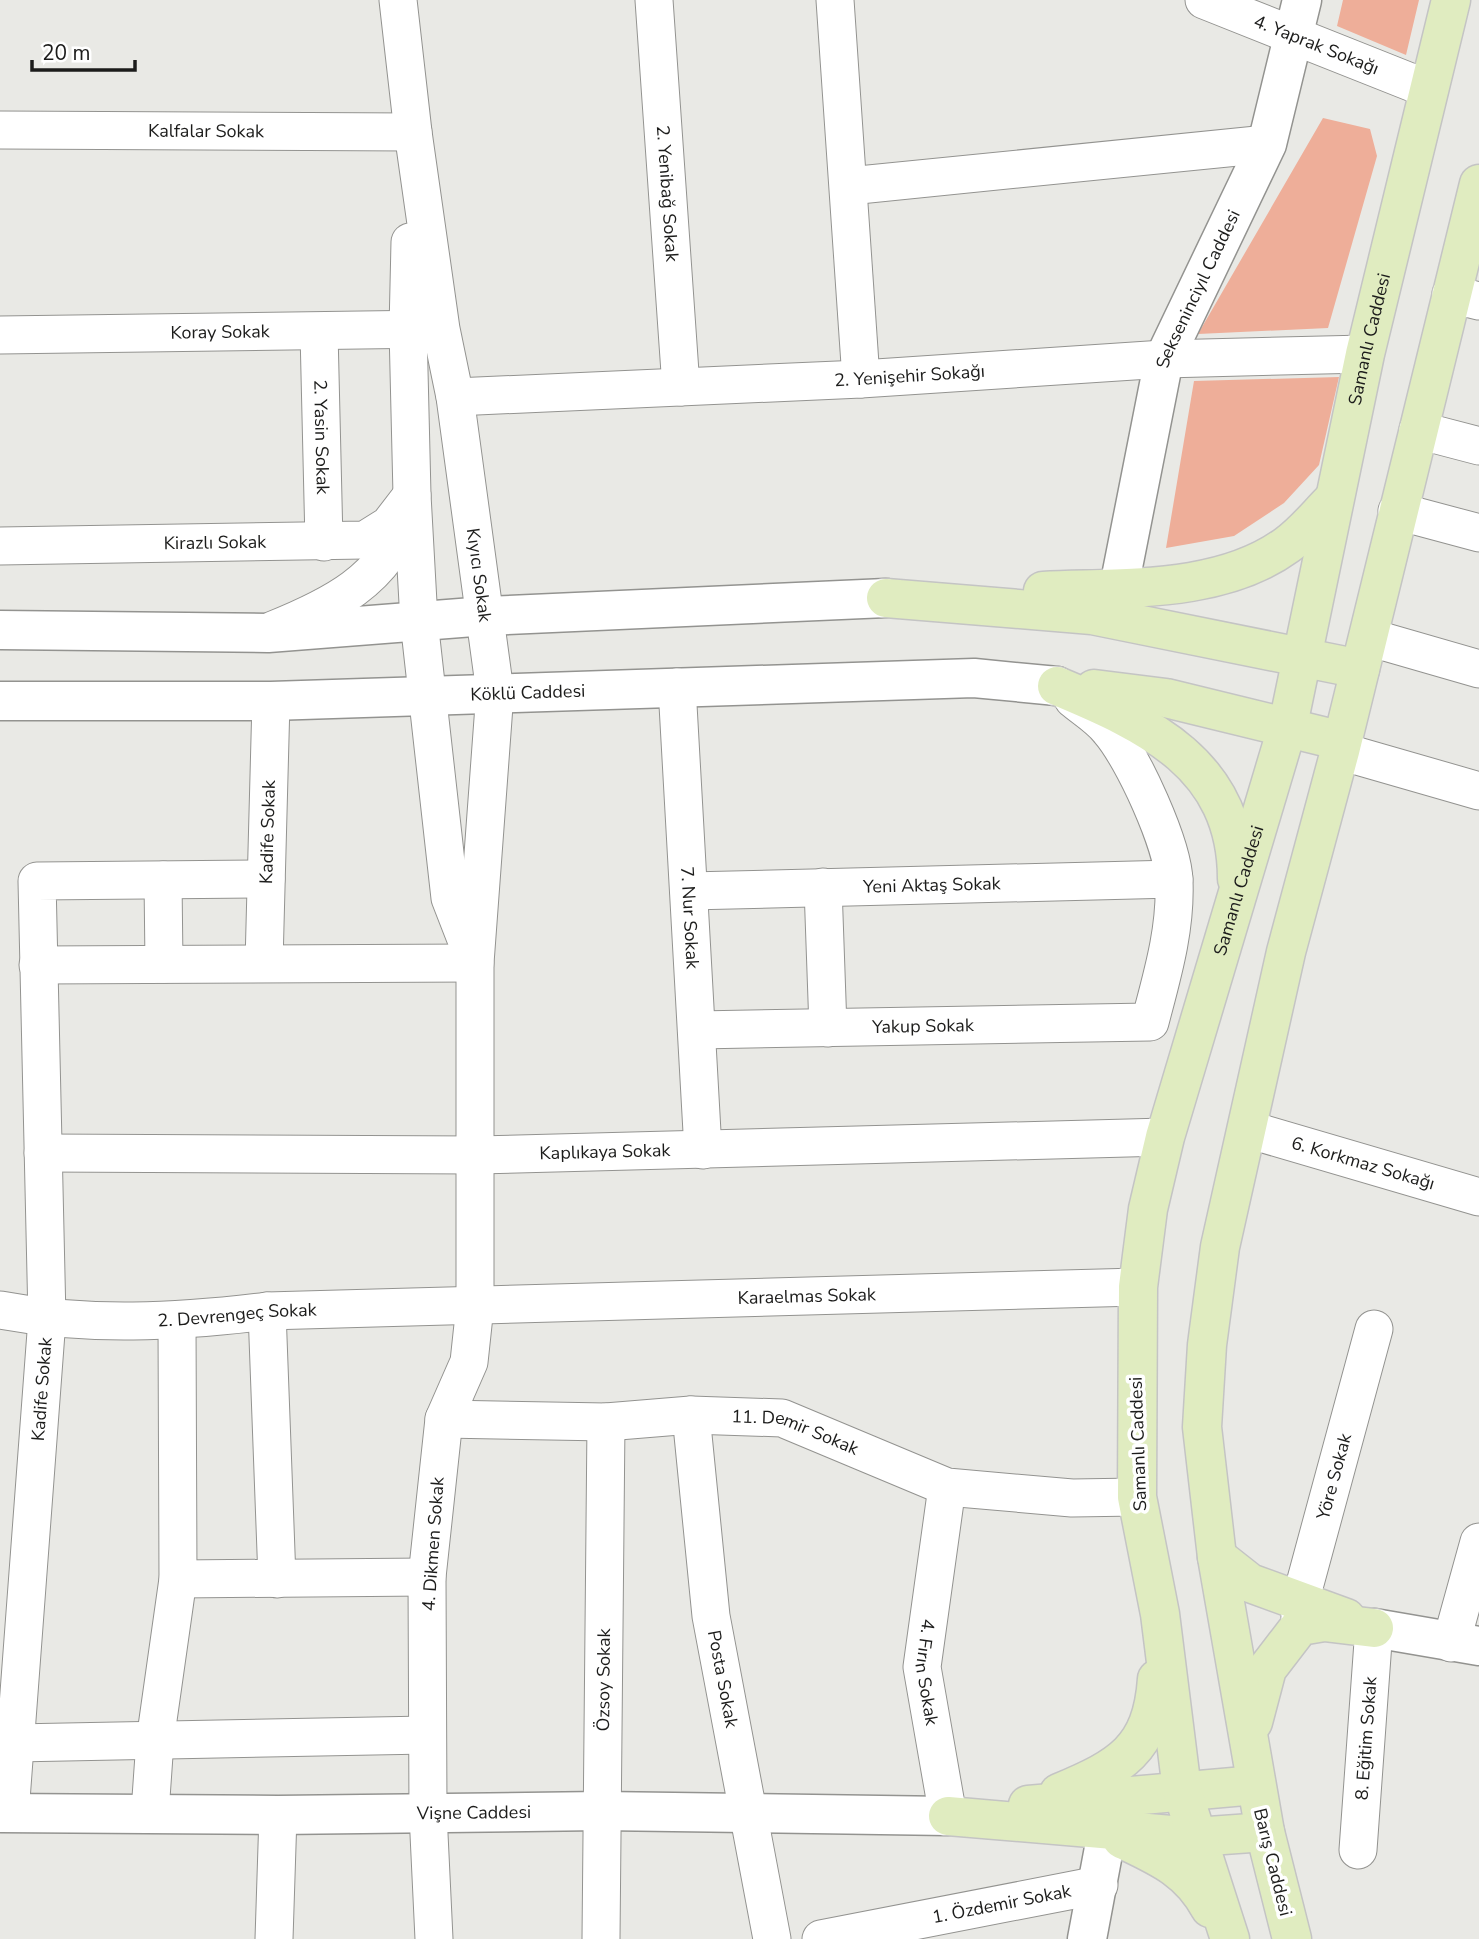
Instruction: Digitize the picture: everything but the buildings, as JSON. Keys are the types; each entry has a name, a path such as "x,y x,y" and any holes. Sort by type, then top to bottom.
{"main road":[{"name":"Sekseninciyıl Caddesi","path":"1119,587 1164,359 1266,144 1302,0"},
{"name":"Samanlı Caddesi","path":"1182,1790 1160,1614 1137,1497 1138,1287 1148,1209 1165,1137 1288,725 1365,354 1451,0"},
{"path":"948,1816 1029,1805 1255,1785 1250,1738 1217,1557 1202,1427 1206,1358 1220,1247 1286,953 1341,746 1396,511 1418,430 1465,297 1479,184"},
{"path":"0,630 268,632 486,616 1200,581 1253,565 1288,544 1333,500"},
{"path":"886,598 1092,615 1302,655 1364,653"},
{"name":"Köklü Caddesi","path":"0,701 271,701 974,678 1058,685"},
{"path":"1058,685 1154,696 1288,725 1341,746"},
{"path":"1058,685 1140,722 1170,741 1202,774 1223,811 1237,860 1237,892"},
{"path":"1217,1557 1250,1583 1300,1614 1465,1645"},
{"path":"1029,1805 1097,1777 1127,1756 1145,1736 1155,1709 1160,1614"},
{"path":"1250,1738 1267,1668 1300,1614"},
{"name":"Barış Caddesi","path":"1255,1785 1292,1939"},
{"path":"1182,1790 1228,1939"},
{"name":"Vişne Caddesi","path":"5,1813 278,1815 601,1811 948,1816"},
{"path":"948,1816 1195,1838 1265,1832"},
{"path":"1087,1939 1107,1832"},
{"path":"1107,1832 1175,1867 1198,1885 1228,1939"}],"street":[{"name":"Kıyıcı Sokak","path":"398,0 413,132 425,329 455,397 495,692 475,963 477,1155"},
{"name":"2. Yenibağ Sokak","path":"654,0 681,387"},
{"path":"835,0 861,379"},
{"name":"4. Yaprak Sokağı","path":"1204,0 1428,89"},
{"name":"Kalfalar Sokak","path":"0,130 413,132"},
{"path":"849,186 1266,144"},
{"path":"38,965 475,963 450,898 425,695 419,621 412,495 425,329"},
{"name":"Koray Sokak","path":"0,335 425,329"},
{"name":"2. Yasin Sokak","path":"319,332 324,542"},
{"name":"2. Yenişehir Sokağı","path":"455,397 861,379 1164,359 1365,354"},
{"path":"1418,430 1479,446"},
{"path":"268,632 339,600 373,574 401,534 412,495"},
{"name":"Kirazlı Sokak","path":"0,546 365,540 389,525 412,495"},
{"path":"1396,511 1479,533"},
{"path":"1364,653 1479,669"},
{"path":"1058,685 1110,730 1158,820 1174,879"},
{"name":"7. Nur Sokak","path":"677,687 703,1150"},
{"name":"Kadife Sokak","path":"264,963 271,701"},
{"path":"1341,746 1479,791"},
{"path":"164,964 163,880 266,879"},
{"name":"Yeni Aktaş Sokak","path":"689,891 1174,879"},
{"name":"Yakup Sokak","path":"697,1030 1150,1022 1169,950 1174,879"},
{"name":"Kadife Sokak","path":"5,1813 15,1743 47,1319 37,881 163,880"},
{"path":"823,887 828,1028"},
{"name":"6. Korkmaz Sokağı","path":"1247,1129 1479,1197"},
{"name":"Kaplıkaya Sokak","path":"43,1153 477,1155 1165,1137"},
{"name":"4. Dikmen Sokak","path":"434,1939 428,1813 428,1577 444,1419 469,1362 475,1306 477,1155"},
{"name":"Karaelmas Sokak","path":"475,1306 1138,1287"},
{"name":"2. Devrengeç Sokak","path":"0,1310 47,1319 177,1322 267,1311 475,1306"},
{"path":"267,1311 277,1578"},
{"path":"150,1812 155,1741 178,1578 177,1322"},
{"name":"Yöre Sokak","path":"1300,1614 1374,1329"},
{"name":"11. Demir Sokak","path":"444,1419 606,1422 691,1415 782,1418 947,1488 1072,1499 1137,1497"},
{"name":"Posta Sokak","path":"691,1415 711,1616 772,1939"},
{"name":"Özsoy Sokak","path":"601,1939 606,1422"},
{"name":"4. Fırın Sokak","path":"947,1488 922,1667 948,1816"},
{"path":"1465,1645 1479,1542"},
{"path":"178,1578 428,1577"},
{"name":"8. Eğitim Sokak","path":"1358,1850 1374,1628"},
{"path":"15,1743 428,1735"},
{"path":"274,1939 278,1815"},
{"name":"1. Özdemir Sokak","path":"821,1939 863,1935 1099,1885"}],"shaded area":[{"path":"1343,0 1419,0 1406,55 1337,26"},
{"path":"1323,118 1370,129 1377,156 1328,328 1198,334"},
{"path":"1339,377 1319,465 1284,503 1234,536 1166,548 1194,381"}]}
